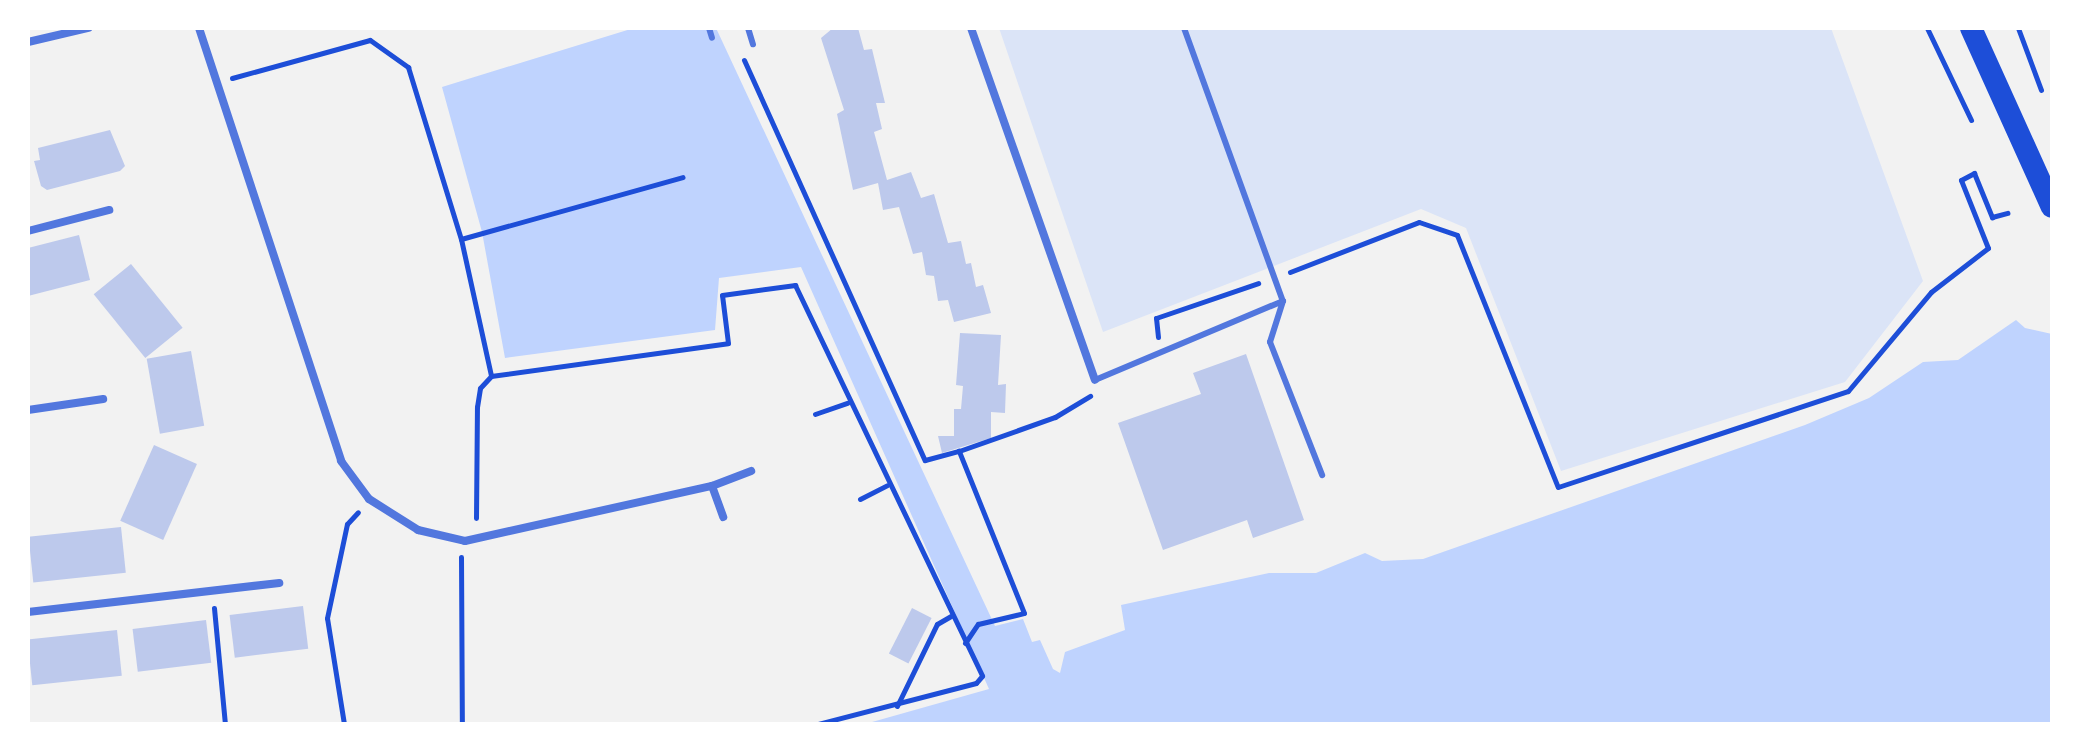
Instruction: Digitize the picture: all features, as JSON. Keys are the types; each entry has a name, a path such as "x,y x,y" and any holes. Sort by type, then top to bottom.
{"highway":[{"path":"1971,28 2052,207"}],"street":[{"path":"28,42 88,28"},
{"path":"199,28 220,81 341,461 369,499 418,530 465,541 712,486 751,471"},
{"path":"971,28 1095,380"},
{"path":"28,231 109,210"},
{"path":"28,410 103,399"},
{"path":"712,486 723,517"},
{"path":"28,612 279,583"}],"lane":[{"path":"709,28 712,38"},
{"path":"748,28 753,44"},
{"path":"1184,28 1283,301 1270,342 1322,475"},
{"path":"1095,380 1283,301"}],"path":[{"path":"1927,28 1971,120"},
{"path":"2018,28 2041,90"},
{"path":"220,81 370,40 408,67 461,239 491,376"},
{"path":"753,44 741,53 925,460 959,451 1088,402 1095,380"},
{"path":"1159,353 1156,318 1419,222 1457,235 1558,487 1848,391 1931,292 1988,248 1961,180 1974,173 1992,217 2007,213"},
{"path":"461,239 683,177"},
{"path":"499,535 475,517 477,407 480,388 491,376 728,343 722,295 795,285 847,403 982,676 976,683 897,706 817,724"},
{"path":"815,414 847,403"},
{"path":"959,451 1024,613 996,623 978,624 967,642"},
{"path":"860,499 887,485"},
{"path":"344,724 327,618 347,524 369,499"},
{"path":"462,724 458,570 465,541"},
{"path":"212,591 225,724"},
{"path":"897,706 937,624 951,616"}],"shaded area":[{"path":"999,28 1831,28 1923,281 1845,382 1561,471 1466,228 1421,209 1103,332"}],"water":[{"path":"634,28 716,28 995,626 1023,619 1032,642 1040,640 1053,669 1060,673 1065,652 1125,630 1121,605 1269,573 1316,573 1365,553 1382,561 1423,559 1805,425 1869,398 1923,362 1958,360 2016,320 2025,328 2052,334 2052,724 865,724 989,689 801,267 719,278 715,330 505,358 482,232 442,87"}],"building":[{"path":"833,28 858,28 864,50 872,49 885,103 876,103 882,129 874,132 887,180 911,172 921,198 934,194 948,243 961,241 966,264 971,263 976,287 983,285 991,313 954,322 948,300 938,301 934,276 926,275 922,252 913,254 899,207 883,210 878,183 853,190 837,114 844,110 821,38"},
{"path":"110,130 125,166 120,171 47,190 41,186 34,161 40,160 38,148"},
{"path":"79,235 90,280 28,296 28,248"},
{"path":"131,264 183,328 145,358 94,294"},
{"path":"960,333 1001,335 998,385 1006,384 1005,413 991,412 991,438 942,453 938,436 954,436 954,409 961,409 963,386 956,385"},
{"path":"191,351 204,426 160,434 147,359"},
{"path":"1246,354 1304,520 1253,538 1247,520 1163,550 1118,423 1201,394 1193,373"},
{"path":"154,445 197,464 163,540 120,521"},
{"path":"121,527 126,573 33,582 29,537"},
{"path":"303,606 308,649 235,658 230,615"},
{"path":"912,608 932,618 908,663 889,653"},
{"path":"206,620 211,663 138,672 133,629"},
{"path":"117,630 122,676 32,685 28,639"}]}
